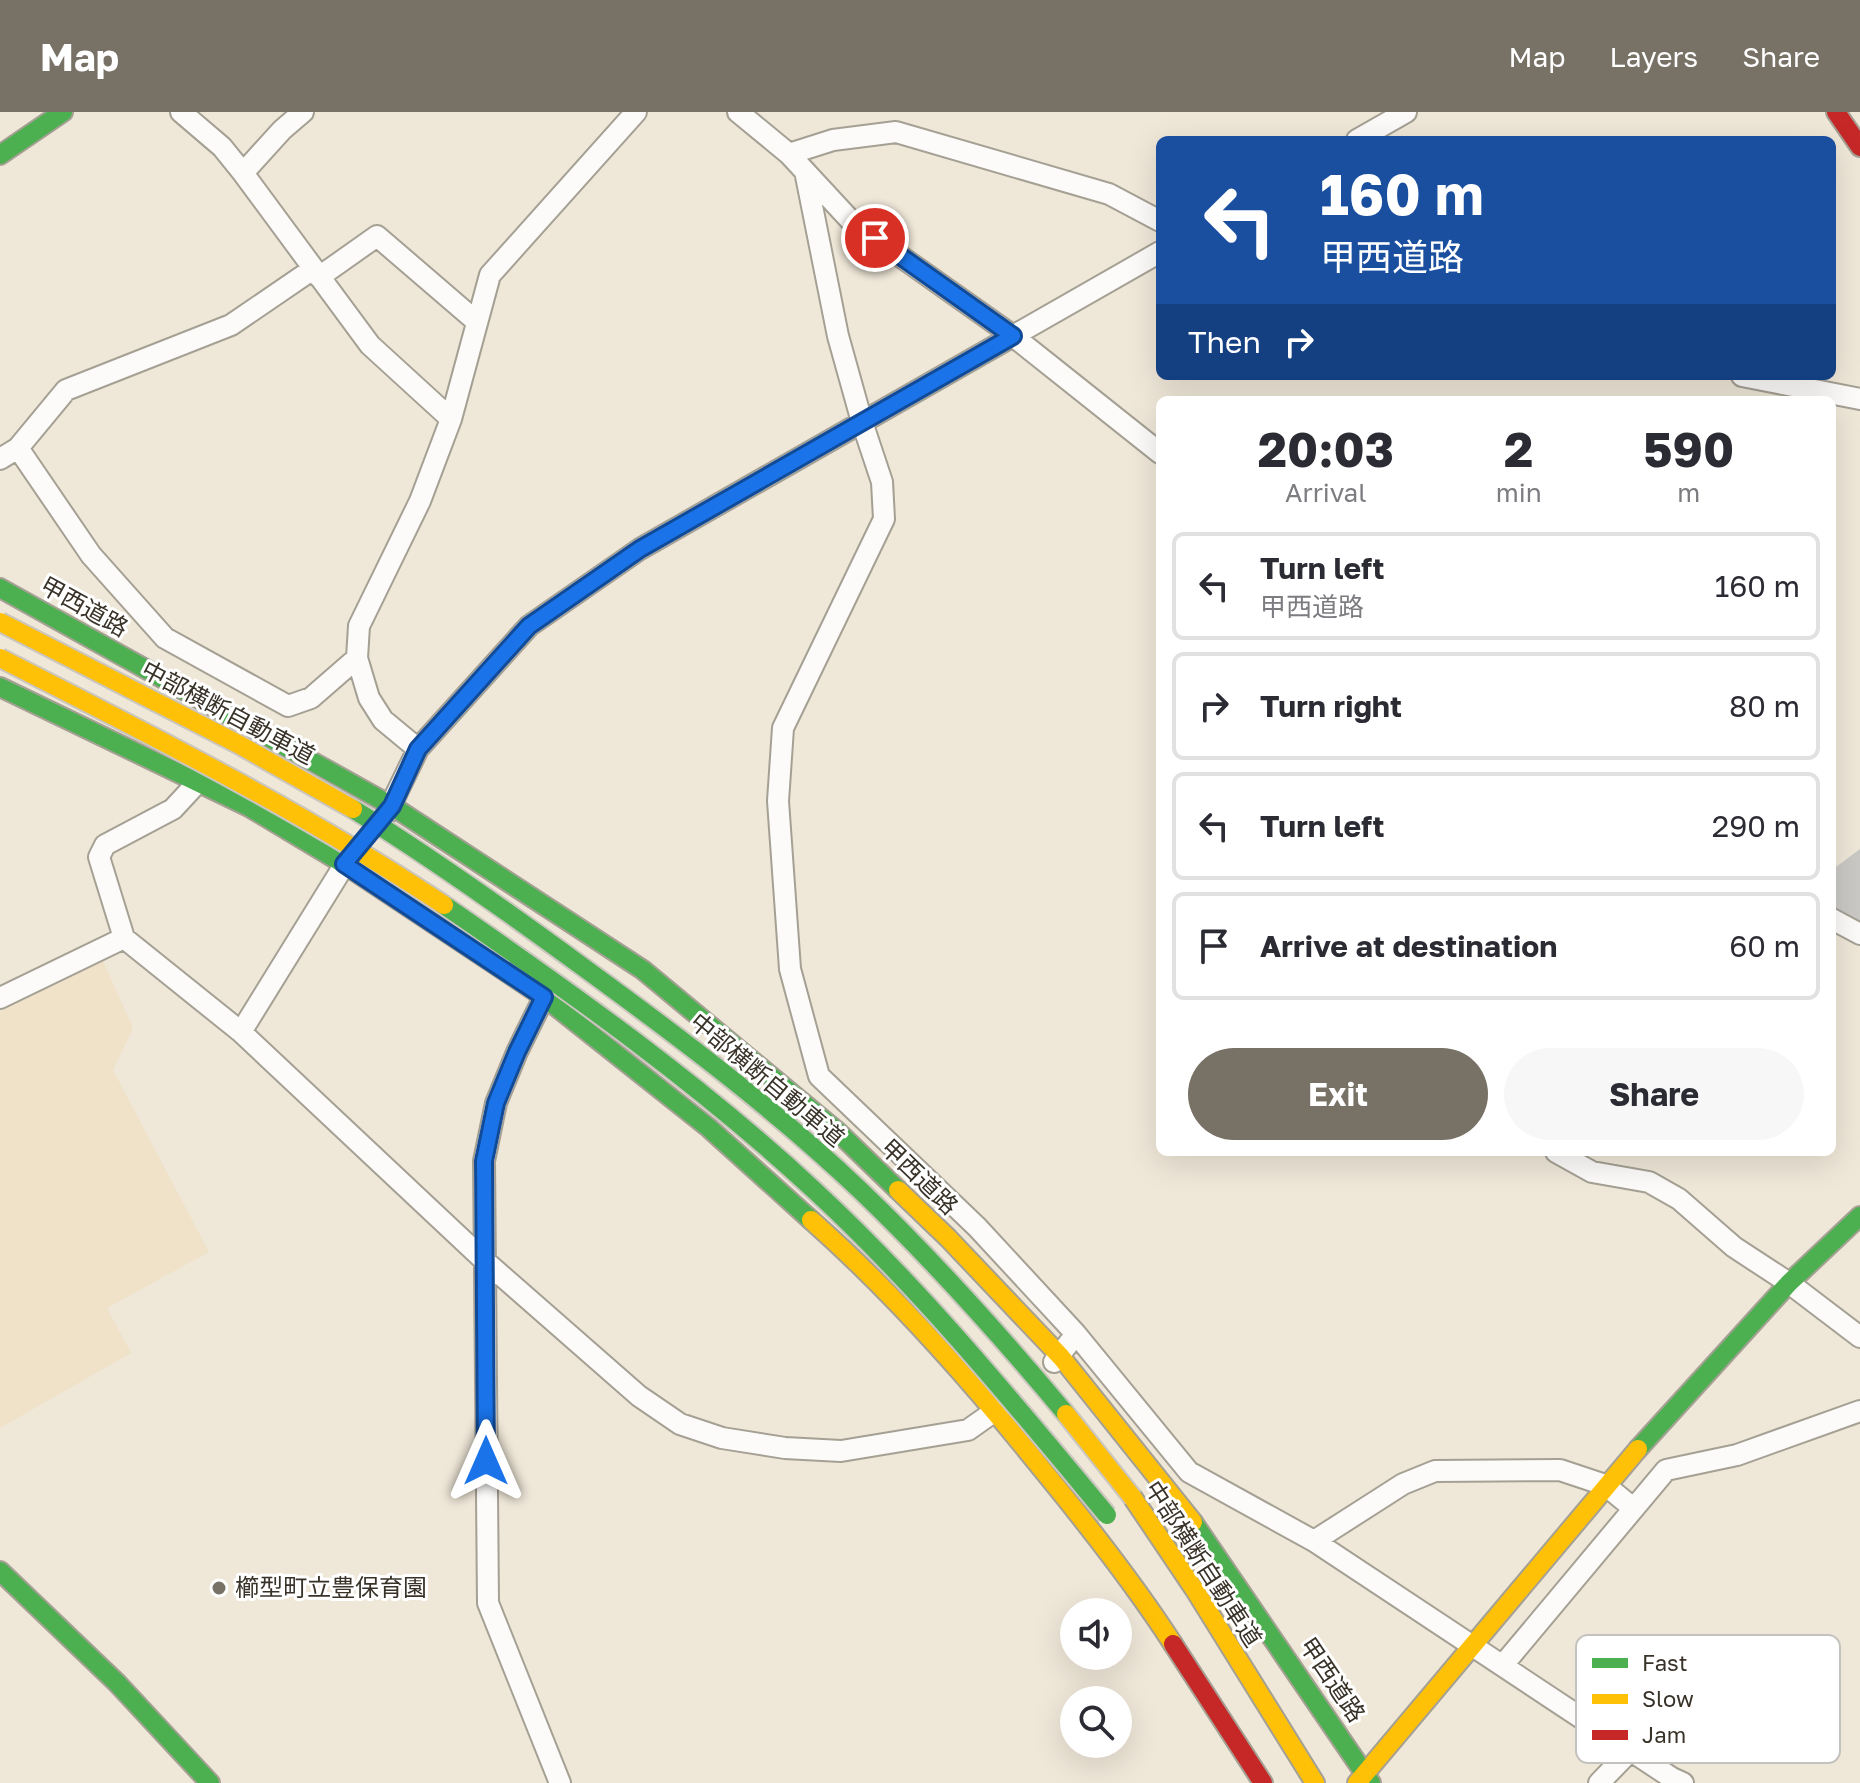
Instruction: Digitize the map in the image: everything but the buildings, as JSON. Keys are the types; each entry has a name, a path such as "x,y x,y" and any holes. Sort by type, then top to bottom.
{"main road":[{"path":"0,155 63,112"},
{"path":"1836,112 1860,147"},
{"name":"甲西道路","path":"0,588 392,806 643,970 838,1132 948,1238 1061,1357 1146,1460 1216,1552 1364,1780"},
{"name":"中部横断自動車道","path":"0,622 317,787 404,841 495,901 686,1042 792,1128 905,1234 981,1313 1060,1406 1133,1498 1195,1590 1315,1783"},
{"path":"0,658 302,816 389,869 477,927 663,1063 771,1151 870,1245 956,1335 1116,1527"},
{"path":"0,687 249,807 344,864 544,997 709,1128 862,1265 996,1411 1154,1615 1263,1783"},
{"path":"1364,1780 1605,1485 1789,1283 1860,1216"},
{"path":"0,1571 117,1683 210,1783"}],"street":[{"path":"181,112 222,147 370,345 451,419"},
{"path":"243,173 303,112"},
{"path":"418,749 383,720 369,698 357,658 359,626 420,501 451,419 490,275 636,112"},
{"path":"738,112 789,154 852,222 1013,336 1156,450"},
{"path":"1364,136 1406,112"},
{"path":"789,154 833,140 896,132 1109,194 1156,219"},
{"path":"805,171 838,336 882,482 884,519 783,728 778,801 790,969 819,1076 977,1227 1076,1334 1189,1472 1314,1541 1576,1713"},
{"path":"357,658 311,698 288,706 165,638 91,555 9,453 66,390 231,325 377,236 477,322"},
{"path":"241,1032 344,864 392,806 418,749 529,626 640,549 1156,254"},
{"path":"1763,380 1860,399"},
{"path":"198,782 173,809 105,845 99,857 124,938 241,1032 486,1262 639,1396 680,1424 722,1438 785,1448 841,1451 968,1430 1061,1357 1076,1334"},
{"path":"1836,921 1860,934"},
{"path":"0,998 124,938"},
{"path":"544,997 496,1103 484,1161 488,1603 560,1783"},
{"path":"1563,1156 1592,1172 1649,1182 1679,1199 1734,1247 1789,1283 1860,1337"},
{"path":"1503,1665 1666,1470 1737,1455 1860,1411"},
{"path":"1314,1541 1403,1484 1435,1471 1560,1470 1605,1485 1633,1508"},
{"path":"1599,1783 1618,1763"},
{"path":"1651,1763 1683,1783"}],"shaded area":[{"path":"103,961 133,1028 113,1070 209,1252 107,1308 131,1353 0,1428 0,1011"}],"traffic: fast":[{"path":"0,155 63,112"},
{"path":"0,588 392,806 643,970 838,1132 898,1190"},
{"path":"0,687 249,807 344,864 544,997 709,1128 811,1220"},
{"path":"353,809 555,946 690,1047 795,1131 915,1244 1066,1414"},
{"path":"444,905 681,1076 814,1190 929,1307 1107,1515"},
{"path":"1638,1449 1789,1283 1860,1216"},
{"path":"1193,1522 1371,1783"},
{"path":"0,1571 117,1683 210,1783"}],"traffic: slow":[{"path":"0,622 238,744 353,809"},
{"path":"0,658 281,806 444,905"},
{"path":"898,1190 1061,1357 1193,1522"},
{"path":"811,1220 904,1310 991,1407 1096,1536 1173,1644"},
{"path":"1066,1414 1133,1498"},
{"path":"1357,1783 1638,1449"},
{"path":"1133,1498 1195,1590 1315,1783"}],"traffic: jam":[{"path":"1836,112 1860,147"},
{"path":"1173,1644 1263,1783"}],"place":[{"name":"櫛型町立豊保育園","path":"219,1588"}],"route":[{"path":"486,1461 484,1161 496,1103 544,997 344,864 392,806 418,749 529,626 640,549 1013,336 875,238"}]}
